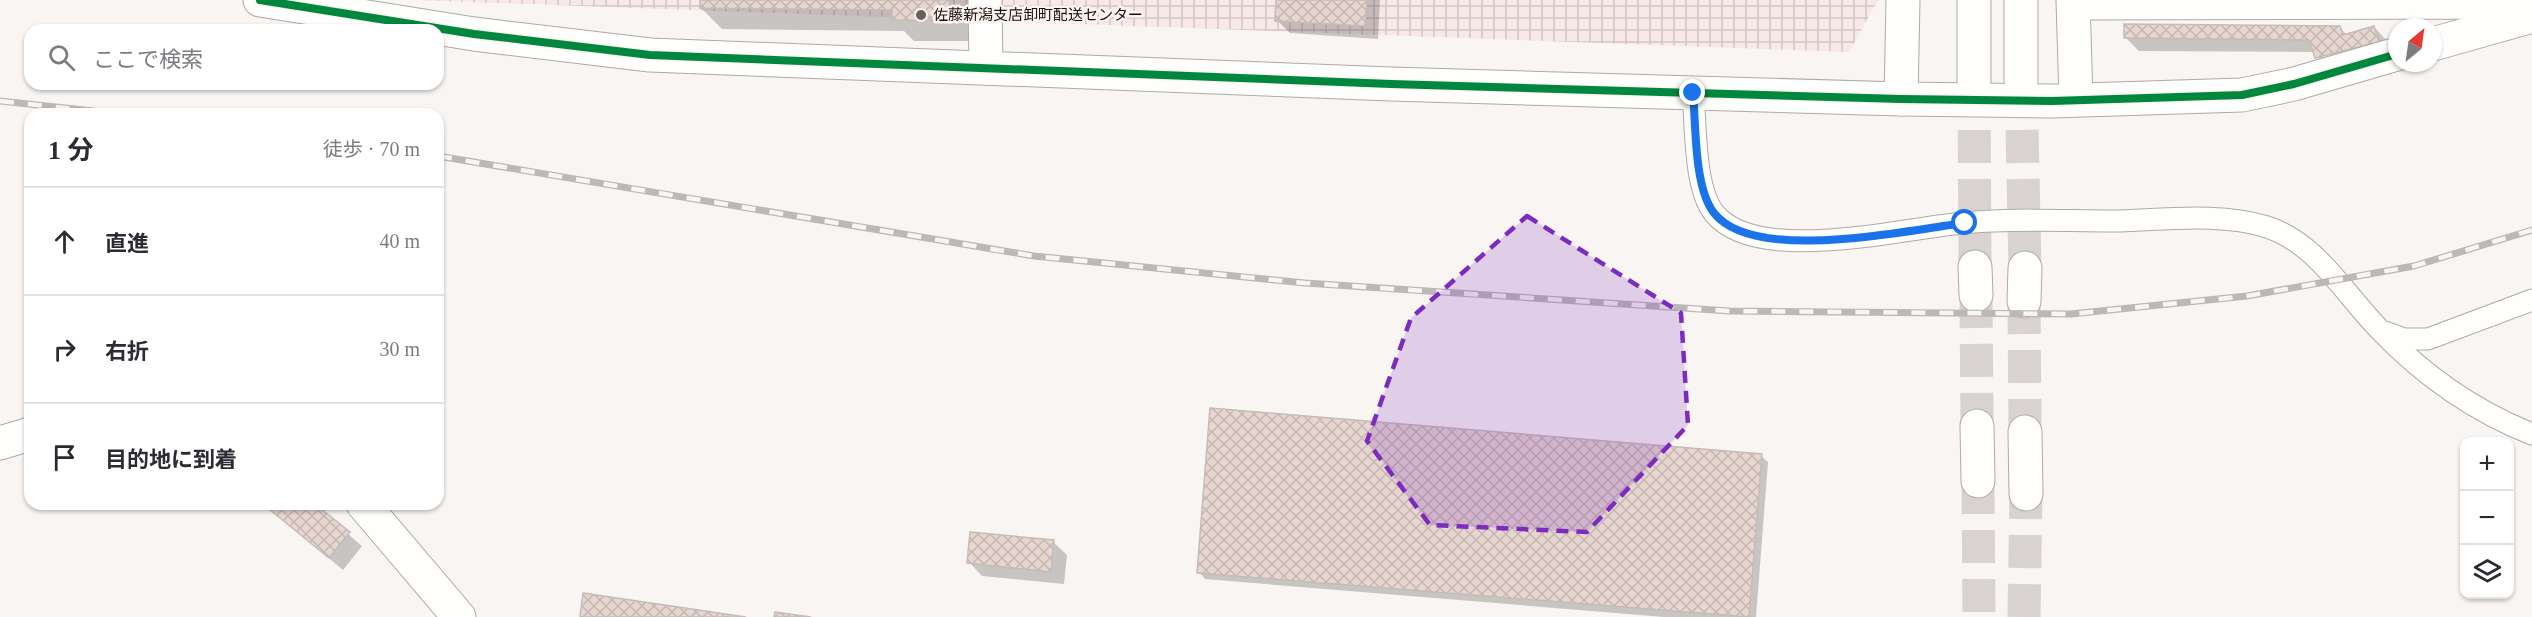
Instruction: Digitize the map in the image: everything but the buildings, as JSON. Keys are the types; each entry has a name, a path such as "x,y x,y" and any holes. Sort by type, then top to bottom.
{"street":[{"path":"260,0 411,24"},
{"path":"985,0 986,68"},
{"path":"1901,99 1903,0"},
{"path":"1974,0 1974,81"},
{"path":"2021,0 2022,81"},
{"path":"2076,99 2074,2 2532,2"},
{"path":"2442,41 2532,16"},
{"path":"444,29 650,55 1391,84 1901,99 2076,99 2242,95 2294,84 2388,57"},
{"path":"2024,301 2025,268"},
{"path":"1977,426 1978,481"},
{"path":"2025,432 2026,494"},
{"path":"0,443 24,435"},
{"path":"368,510 459,617"}],"lane":[{"path":"1693,93 1702,184 1713,212 1732,229 1759,239 1821,241 1965,223 2241,221 2268,227 2294,239 2316,258 2379,329 2441,385 2481,410 2532,434"},
{"path":"2379,329 2404,339 2428,339 2532,300"}],"highlighted area":[{"path":"1527,216 1681,313 1688,425 1587,532 1430,525 1367,441 1411,318"}],"shaded area":[{"path":"415,0 1878,0 1849,52"}],"tunnel":[{"path":"1974,81 1975,267"},
{"path":"2021,81 2025,268"},
{"path":"1976,295 1977,426"},
{"path":"2024,301 2025,432"},
{"path":"1978,481 1979,617"},
{"path":"2024,617 2026,494"}],"railway":[{"path":"0,101 65,108"},
{"path":"444,157 1034,256 1305,283 1729,311 2071,314 2247,296 2414,266 2532,230"}],"cycle path":[{"path":"260,0 411,24"},
{"path":"444,29 650,55 1391,84 1901,99 2052,101 2242,95 2294,84 2388,57"}],"place":[{"name":"佐藤新潟支店卸町配送センター","path":"921,15"}],"route":[{"path":"1693,93 1702,184 1713,212 1732,229 1759,239 1821,241 1965,223"}]}
